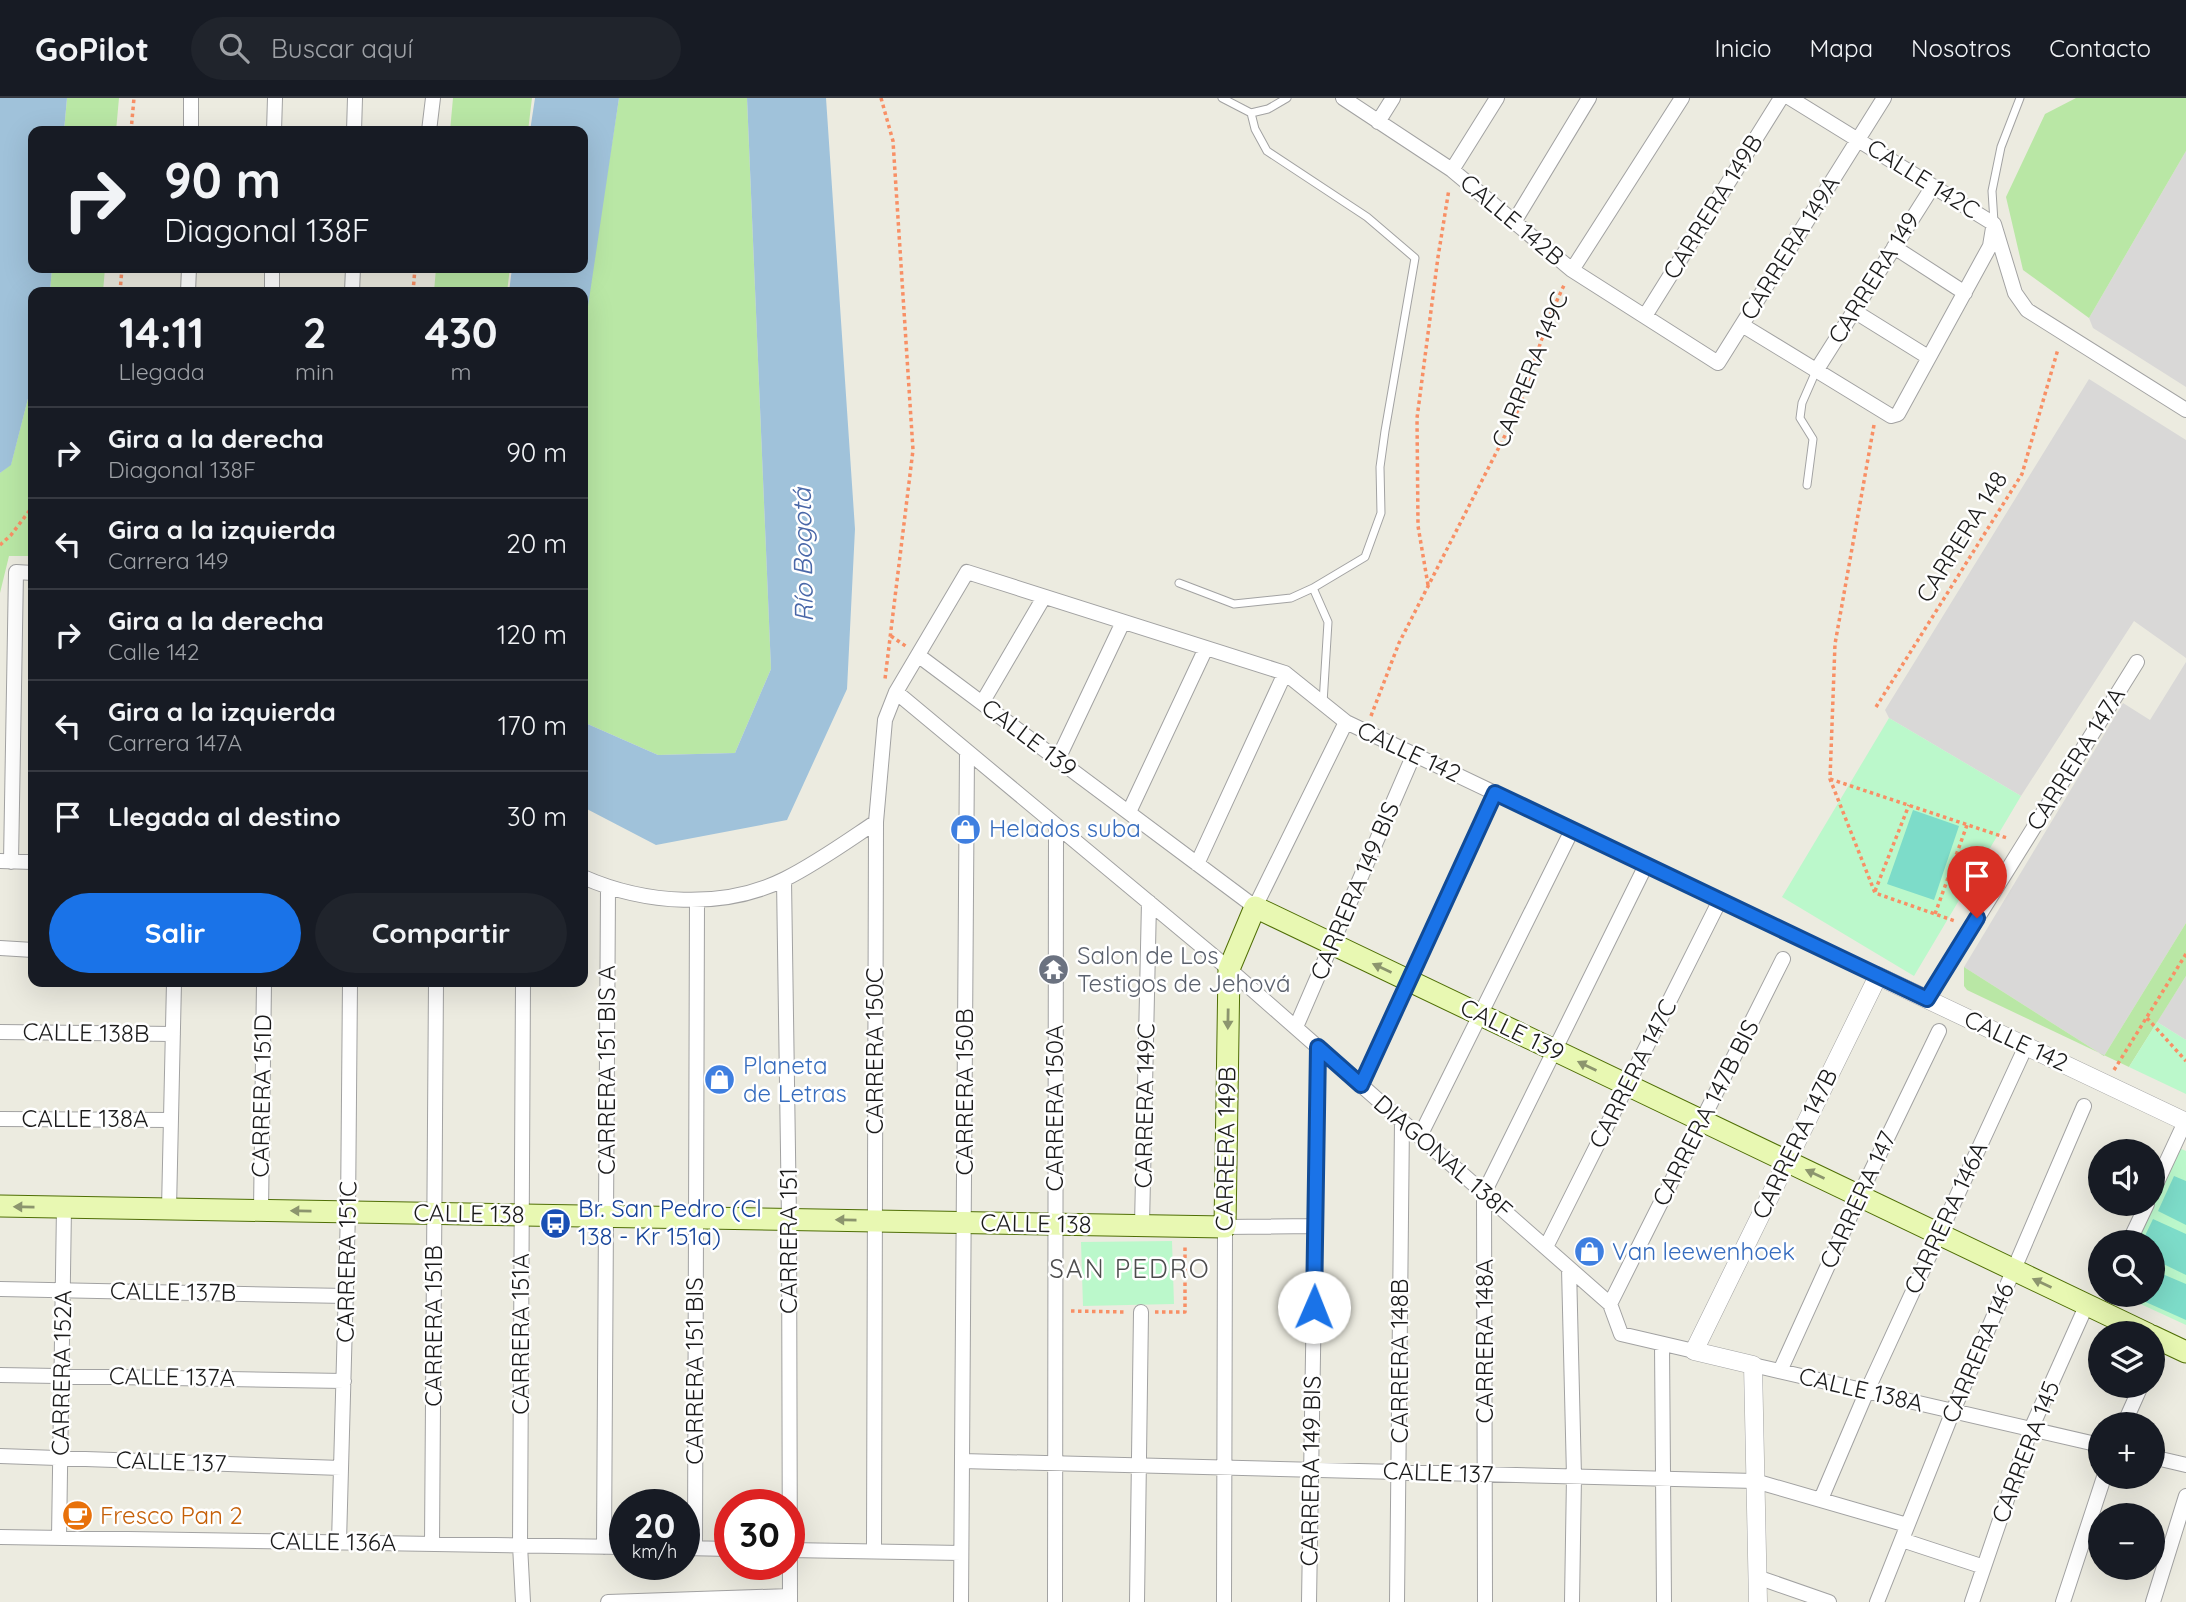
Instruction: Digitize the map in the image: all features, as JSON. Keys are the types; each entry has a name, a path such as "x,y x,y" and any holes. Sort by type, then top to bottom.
{"main road":[{"name":"CALLE 139","path":"1255,907 2013,1269 2088,1301"},
{"name":"CARRERA 149B","path":"1225,1227 1229,969 1255,907"},
{"name":"CALLE 138","path":"0,1206 1225,1227"},
{"name":"CALLE 139","path":"2100,1307 2122,1321"},
{"name":"CALLE 139","path":"2165,1346 2186,1352"}],"street":[{"path":"191,98 191,126"},
{"path":"274,126 275,98"},
{"path":"354,126 355,98"},
{"path":"430,126 433,98"},
{"name":"CALLE 142B","path":"1343,98 1452,170 1572,270 1718,362"},
{"path":"1378,122 1393,98"},
{"path":"1452,170 1496,98"},
{"path":"1514,222 1589,98"},
{"name":"CARRERA 149C","path":"1572,270 1682,98"},
{"name":"CARRERA 149B","path":"1645,316 1781,98"},
{"name":"CALLE 142C","path":"1790,98 1994,223 2015,293 2027,310 2186,410"},
{"name":"CARRERA 149A","path":"1718,362 1884,98"},
{"name":"CARRERA 149","path":"1816,370 1933,186"},
{"path":"1742,325 1891,416 1898,414 1990,246 1994,223"},
{"path":"1894,247 1965,293"},
{"path":"1854,311 1928,357"},
{"path":"28,573 16,572 5,861 28,862"},
{"name":"CARRERA 150C","path":"874,1551 876,822 885,720 890,690 919,656 967,572"},
{"name":"CALLE 142","path":"967,572 1284,673 1346,722 2186,1122"},
{"path":"982,703 1044,597"},
{"path":"1058,760 1123,622"},
{"path":"1129,812 1206,648"},
{"name":"CALLE 139","path":"919,656 1255,907"},
{"name":"CARRERA 147A","path":"1927,999 2137,662"},
{"path":"1197,864 1284,673"},
{"name":"DIAGONAL 138F","path":"890,690 1229,969 1546,1247 1610,1304 1621,1334"},
{"name":"CARRERA 149B","path":"1255,907 1346,722"},
{"name":"CARRERA 150B","path":"961,1602 967,751"},
{"name":"CARRERA 149 BIS","path":"1296,1027 1413,754"},
{"path":"1361,1085 1495,793"},
{"path":"588,879 608,888 647,897 697,900 744,894 784,880 876,822"},
{"name":"CARRERA 150A","path":"1055,1602 1056,825"},
{"path":"1420,1136 1572,830"},
{"name":"CARRERA 148A","path":"1485,1602 1484,1193 1646,865"},
{"name":"CARRERA 151","path":"784,880 790,1489"},
{"name":"CARRERA 151 BIS A","path":"604,1547 608,888"},
{"name":"CARRERA 151 BIS","path":"691,1489 696,1218 697,900"},
{"name":"CARRERA 147C","path":"1546,1247 1720,900"},
{"name":"CARRERA 149C","path":"1142,1226 1149,902"},
{"path":"0,948 28,950"},
{"name":"CARRERA 147B BIS","path":"1610,1304 1783,959"},
{"name":"CARRERA 147B","path":"1694,1351 1878,976"},
{"path":"169,1209 174,987"},
{"name":"CARRERA 151D","path":"261,1211 264,987"},
{"name":"CARRERA 151C","path":"339,1542 348,1212 350,987"},
{"name":"CARRERA 151B","path":"432,1544 436,987"},
{"name":"CARRERA 151A","path":"523,987 520,1545 523,1602"},
{"name":"CARRERA 147","path":"1780,1371 1859,1196 1939,1031"},
{"name":"CALLE 138B","path":"0,1032 173,1034"},
{"name":"CARRERA 146A","path":"1821,1499 1938,1233 2026,1046"},
{"name":"CARRERA 149 BIS","path":"1309,1602 1318,1047"},
{"name":"CARRERA 146","path":"1877,1602 1953,1411 2084,1106"},
{"name":"CALLE 138A","path":"0,1119 170,1120"},
{"name":"CARRERA 148B","path":"1397,1602 1402,1121"},
{"path":"2165,1166 2186,1122"},
{"name":"CARRERA 152A","path":"59,1538 64,1208"},
{"name":"CALLE 138","path":"1225,1227 1315,1226"},
{"name":"CARRERA 149B","path":"1224,1602 1225,1227"},
{"path":"1569,1268 1574,1476 1572,1602"},
{"name":"CALLE 137B","path":"0,1289 346,1296"},
{"name":"CARRERA 145","path":"1972,1602 2031,1429 2094,1307"},
{"path":"1137,1602 1141,1312"},
{"name":"CALLE 138A","path":"1621,1334 2088,1442"},
{"path":"1662,1344 1664,1602"},
{"path":"1753,1365 1758,1602"},
{"name":"CALLE 137A","path":"0,1375 344,1381"},
{"name":"CALLE 137","path":"0,1456 341,1468"},
{"path":"2165,1460 2186,1465"},
{"name":"CALLE 137","path":"962,1461 1755,1481 1907,1525"},
{"path":"2063,1602 2100,1489"},
{"path":"2152,1602 2181,1526 2186,1496"},
{"name":"CALLE 136A","path":"0,1536 609,1547"},
{"path":"1902,1540 1984,1567"},
{"path":"805,1550 961,1553"},
{"path":"1757,1577 1829,1602"},
{"name":"CARRERA 151","path":"790,1580 790,1599"},
{"path":"608,1602 790,1599"}],"lane":[{"path":"1222,98 1251,113 1268,109 1287,98"},
{"path":"1994,223 1992,191 1999,158 2021,98"},
{"path":"1179,583 1234,604 1291,598 1365,557 1381,513 1380,467 1415,258 1367,217 1267,151 1255,129 1251,113"},
{"path":"1807,485 1813,439 1800,418 1802,403 1816,370"},
{"path":"1313,588 1328,622 1323,704"}],"path":[{"path":"131,126 134,98"},
{"path":"881,98 893,141 913,450 890,690"},
{"path":"1428,586 1418,526 1417,418 1452,170"},
{"name":"CARRERA 149C","path":"1366,731 1399,643 1519,408 1548,320 1572,270"},
{"name":"CARRERA 148","path":"1876,707 2022,474 2063,334"},
{"path":"1877,408 1835,644 1830,779 1875,893 1955,920"},
{"path":"0,545 28,513"},
{"path":"1830,779 2007,838"},
{"path":"1875,893 1909,805"},
{"path":"1935,914 1967,825"},
{"path":"2106,1084 2186,954"},
{"path":"2147,1018 2186,1061"},
{"path":"1055,1311 1185,1312 1185,1226"}],"shaded area":[{"path":"2186,151 2186,387 2093,328 2089,318"},
{"path":"2089,379 2186,440 2186,658 2134,621 2021,796 1889,718 1885,710"},
{"path":"2186,662 2186,923 2104,1056 1964,967 2123,703 2150,720"},
{"path":"1913,810 1959,826 1934,900 1887,884"},
{"path":"2186,976 2186,1040 2157,1022"},
{"path":"2174,1176 2186,1181 2186,1225 2165,1214 2165,1196"},
{"path":"2153,1219 2186,1234 2186,1275 2165,1265 2165,1230 2148,1230"},
{"path":"2165,1275 2186,1284 2186,1320 2157,1307 2165,1307"}],"green space":[{"path":"67,98 119,98 116,126 64,126"},
{"path":"453,98 532,98 529,126 450,126"},
{"path":"619,98 747,98 771,669 735,753 658,755 588,724 588,295"},
{"path":"2076,98 2186,98 2186,151 2089,318 2023,270 2006,197 2045,114"},
{"path":"52,273 105,273 103,287 50,287"},
{"path":"436,273 509,273 508,287 434,287"},
{"path":"28,398 28,556 9,556 0,593 0,473 11,464"},
{"path":"1889,718 2021,796 1914,976 1782,897"},
{"path":"2186,923 2186,976 2129,1067 2104,1055"},
{"path":"1964,967 2098,1053 1967,990 1964,986"},
{"path":"2157,1022 2186,1040 2186,1094 2129,1067"},
{"path":"2177,1147 2186,1151 2186,1325 2147,1307 2165,1307 2165,1230 2139,1230 2146,1216 2165,1216 2165,1174"},
{"path":"1172,1241 1174,1304 1083,1306 1081,1242"}],"water":[{"path":"0,98 67,98 64,126 28,126 28,273 52,273 50,287 28,287 28,399 11,465 0,473"},
{"path":"535,98 619,98 588,306 588,287 510,287 511,273 588,273 588,126 531,126"},
{"name":"Río Bogotá","path":"747,98 826,98 855,529 847,689 787,820 656,845 588,810 588,724 658,755 735,753 771,669"}],"place":[{"name":"Helados suba","path":"966,829"},
{"name":"Salon de Los Testigos de Jehová","path":"1054,970"},
{"name":"Planeta de Letras","path":"720,1080"},
{"name":"Br. San Pedro (Cl 138 - Kr 151a)","path":"555,1223"},
{"name":"Van leewenhoek","path":"1589,1252"},
{"name":"Fresco Pan 2","path":"77,1516"}],"district":[{"name":"SAN PEDRO","path":"1130,1269"}],"route":[{"path":"1314,1307 1318,1047 1361,1085 1495,793 1927,999 1977,918"}]}
